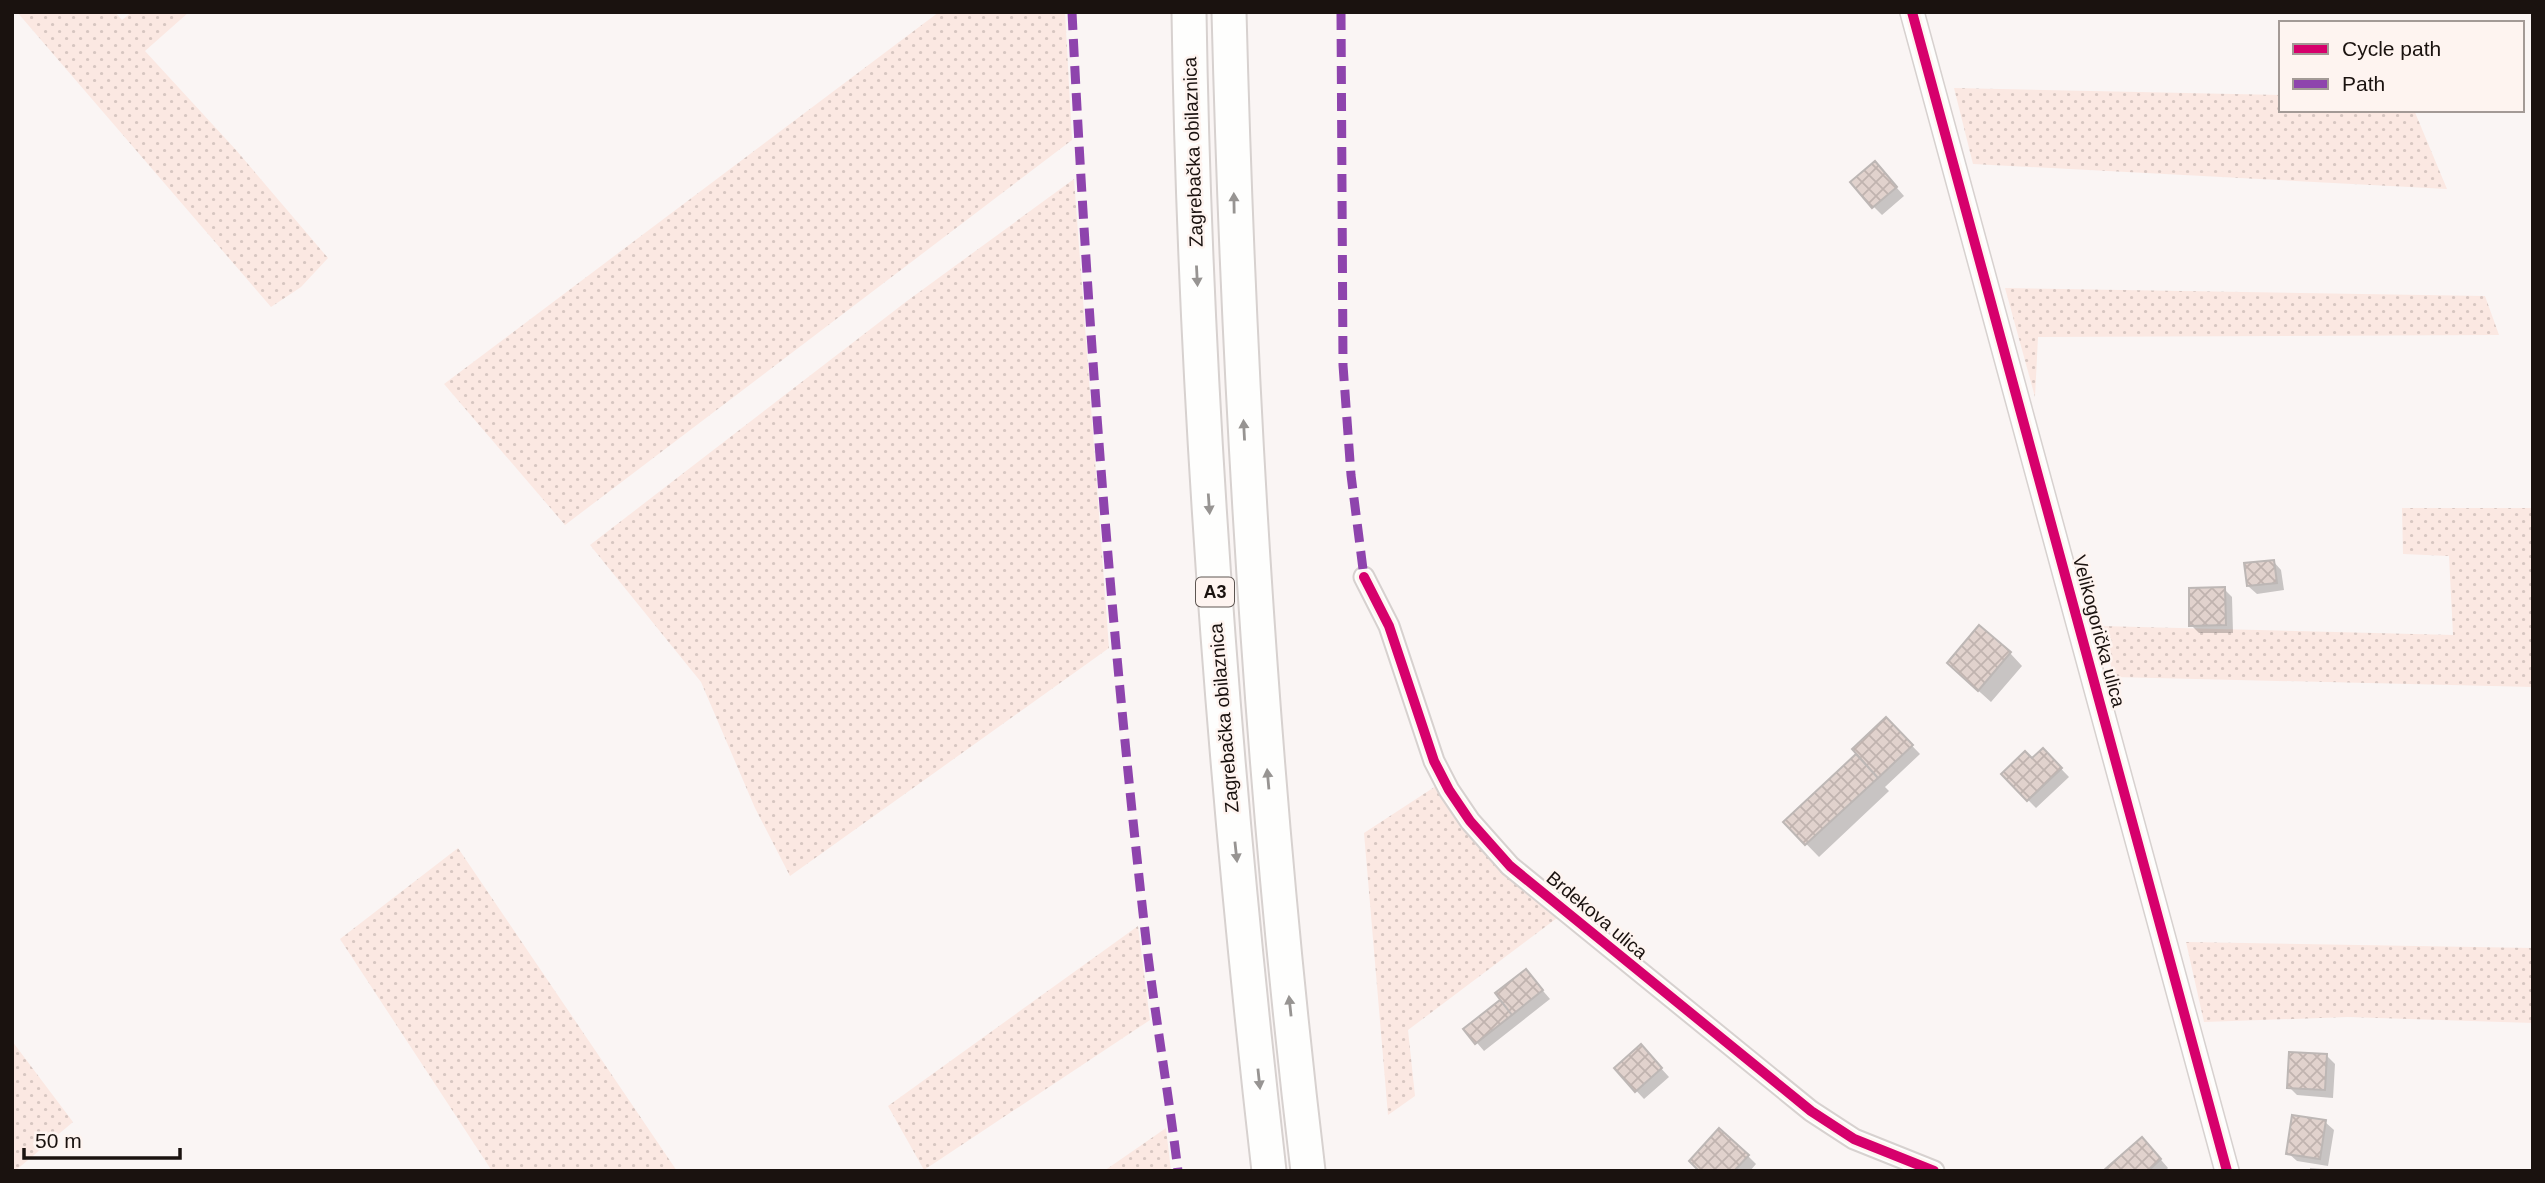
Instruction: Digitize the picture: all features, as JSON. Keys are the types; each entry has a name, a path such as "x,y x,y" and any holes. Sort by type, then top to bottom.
{"highway":[{"name":"Zagrebačka obilaznica","path":"1189,12 1195,243 1216,610 1229,788 1269,1171"},
{"name":"Zagrebačka obilaznica","path":"1229,12 1236,253 1254,602 1271,811 1308,1171"}],"street":[{"name":"Velikogorička ulica","path":"1912,12 2227,1171"},
{"name":"Brdekova ulica","path":"1364,577 1389,626 1434,761 1470,821 1510,866 1811,1111 1854,1139 1934,1171"}],"shaded area":[{"path":"17,12 115,12 122,20 132,12 189,12 145,51 236,150 328,258 301,287 271,307"},
{"path":"939,12 1065,12 1072,140 565,525 444,384"},
{"path":"1954,88 2279,95 2279,112 2415,112 2447,189 1973,164"},
{"path":"1074,179 1109,648 790,876 755,808 701,682 590,545 907,301"},
{"path":"2005,288 2485,296 2499,335 2038,337 2035,397"},
{"path":"2402,508 2533,508 2533,687 2114,677 2100,626 2453,635 2449,556 2403,554"},
{"path":"1436,786 1512,877 1557,918 1408,1030 1415,1096 1388,1115 1364,833"},
{"path":"458,848 677,1171 492,1171 340,939"},
{"path":"1138,926 1150,1020 924,1170 888,1106"},
{"path":"2186,942 2533,948 2533,1023 2348,1017 2204,1022"},
{"path":"12,1041 73,1122 15,1171 12,1171"},
{"path":"1166,1128 1171,1171 1104,1171"}],"building":[{"path":"1875,161 1897,187 1872,208 1850,182"},
{"path":"2274,560 2277,583 2247,586 2244,563"},
{"path":"2225,587 2226,625 2189,626 2189,588"},
{"path":"1979,625 2011,652 1978,691 1947,663"},
{"path":"1886,717 1913,745 1878,778 1852,749"},
{"path":"2043,748 2062,768 2027,801 2001,774 2025,751 2032,758"},
{"path":"1856,754 1878,778 1805,845 1783,822"},
{"path":"1526,969 1543,990 1512,1015 1495,993"},
{"path":"1500,1000 1512,1015 1475,1044 1463,1029"},
{"path":"1641,1044 1662,1068 1635,1092 1614,1068"},
{"path":"2289,1052 2327,1054 2325,1090 2287,1088"},
{"path":"2292,1115 2326,1120 2320,1159 2286,1154"},
{"path":"1719,1128 1749,1155 1734,1171 1699,1171 1689,1161"},
{"path":"2142,1137 2161,1159 2148,1171 2103,1171"}],"marked path":[{"path":"1072,12 1092,354 1110,581 1148,953 1178,1171"},
{"path":"1341,12 1343,365 1351,475 1364,577"}],"cycle path":[{"path":"1912,12 2227,1171"},
{"path":"1364,577 1389,626 1434,761 1470,821 1510,866 1811,1111 1854,1139 1934,1171"}]}
